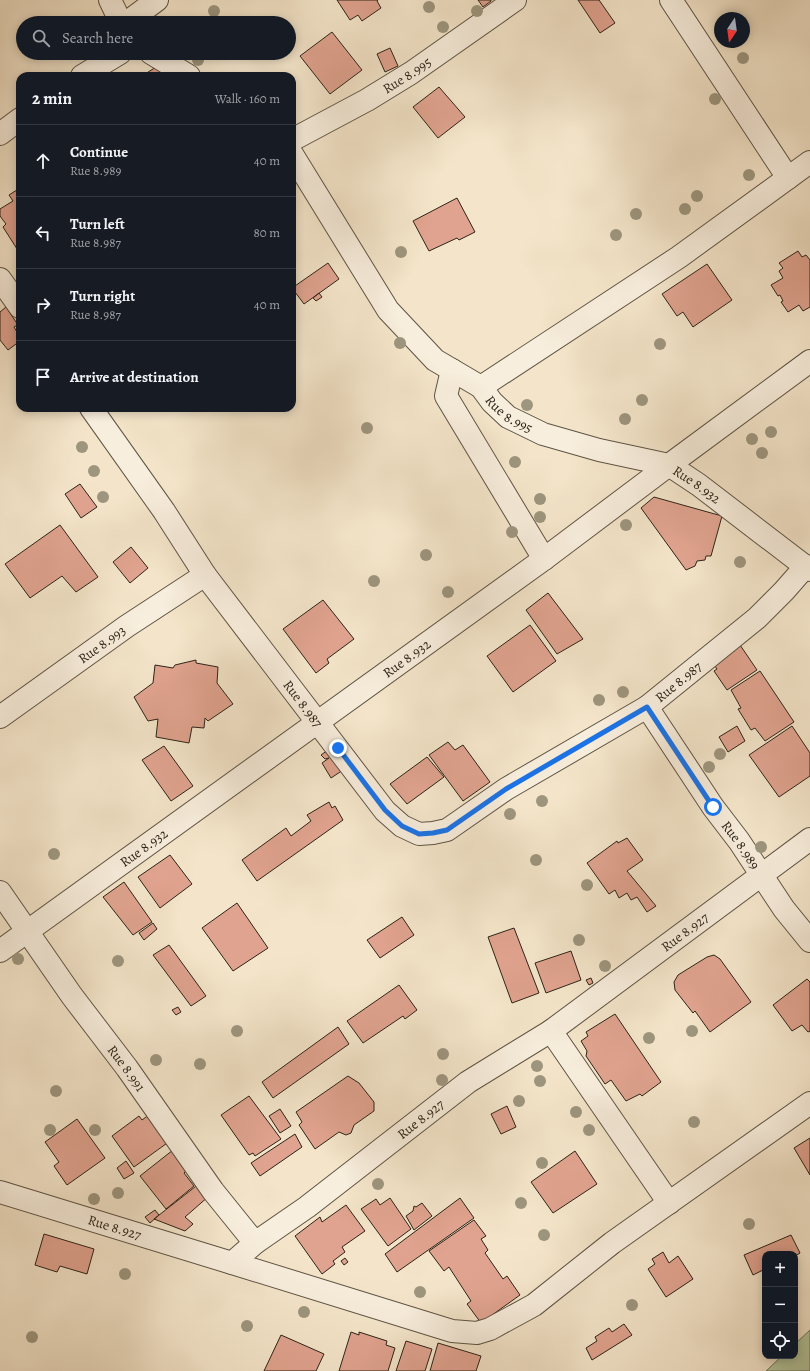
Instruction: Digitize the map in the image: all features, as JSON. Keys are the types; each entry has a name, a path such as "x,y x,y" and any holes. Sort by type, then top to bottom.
{"street":[{"path":"110,0 118,16"},
{"path":"135,16 156,0"},
{"name":"Rue 8.995","path":"296,138 367,100 411,73 515,0"},
{"path":"671,0 788,178"},
{"path":"89,72 108,60"},
{"path":"163,60 182,72"},
{"path":"0,134 16,122"},
{"name":"Rue 8.995","path":"296,160 388,310 435,360 482,387 492,402 508,417 543,434 599,450 669,465"},
{"path":"482,387 679,257 810,162"},
{"path":"0,279 16,301"},
{"path":"669,465 810,360"},
{"path":"452,370 446,396 544,559"},
{"name":"Rue 8.987","path":"94,412 164,512 205,575 385,810 402,826 419,834 447,830 506,789 647,707 757,618 808,568"},
{"name":"Rue 8.932","path":"0,951 544,559 669,465 699,485 808,568"},
{"name":"Rue 8.993","path":"0,717 127,626 205,575"},
{"name":"Rue 8.989","path":"647,707 713,807 739,841 784,909 810,941"},
{"name":"Rue 8.927","path":"0,1192 232,1263 255,1243 307,1207 468,1082 551,1031 760,874 810,839"},
{"name":"Rue 8.991","path":"0,892 72,996 127,1068 213,1190 255,1243"},
{"path":"551,1031 669,1203"},
{"path":"232,1263 452,1331 477,1333 490,1329 534,1305 612,1243 810,1103"}],"green space":[{"path":"810,1330 810,1371 766,1371 779,1359 798,1359 798,1341"}],"building":[{"path":"337,0 378,0 377,1 381,8 362,21 358,15 350,20"},
{"path":"478,0 491,0 491,1 483,7"},
{"path":"578,0 599,0 615,23 600,33"},
{"path":"332,32 362,70 330,94 300,56"},
{"path":"390,48 398,66 385,72 377,54"},
{"path":"156,67 160,72 148,72"},
{"path":"439,87 465,117 438,138 413,107"},
{"path":"16,191 16,247 3,227 6,224 0,216 0,209 13,201 9,195"},
{"path":"457,198 475,232 459,240 457,238 429,251 413,221"},
{"path":"798,251 802,257 806,255 810,260 810,307 803,311 799,305 788,312 781,302 783,301 780,295 778,296 771,285 783,278 779,271 783,268 779,263"},
{"path":"328,263 339,279 304,304 296,293 296,285"},
{"path":"707,264 732,300 693,327 683,312 677,316 662,294"},
{"path":"319,293 322,297 316,301 313,298"},
{"path":"6,307 16,322 16,326 14,327 16,330 16,344 8,350 0,340 0,312"},
{"path":"80,484 97,507 81,518 65,494"},
{"path":"654,497 722,516 711,556 706,556 705,560 697,561 695,566 686,570 641,508"},
{"path":"60,525 98,577 76,592 62,576 30,598 5,564"},
{"path":"131,547 148,568 130,583 113,562"},
{"path":"548,593 583,639 557,654 526,610"},
{"path":"323,600 354,639 327,659 329,663 316,673 283,629"},
{"path":"530,625 556,661 513,692 487,656"},
{"path":"738,642 757,670 727,690 714,671 717,669 712,662"},
{"path":"196,660 196,663 218,667 217,683 233,704 208,721 205,718 204,728 192,727 189,743 156,737 158,719 148,721 134,697 153,683 155,665 173,668 175,665"},
{"path":"760,671 794,722 765,741 755,728 751,730 738,709 741,708 731,690"},
{"path":"737,726 745,741 728,752 719,737"},
{"path":"792,726 810,753 810,776 779,797 749,755"},
{"path":"448,742 455,750 463,745 490,782 463,801 429,755"},
{"path":"164,746 193,786 171,801 142,760"},
{"path":"328,750 343,770 331,778 322,763 329,758 325,759 321,755"},
{"path":"427,757 444,777 407,804 390,784"},
{"path":"329,802 332,808 335,806 343,820 257,881 242,860 286,828 291,836 311,821 307,815"},
{"path":"627,838 643,860 627,871 656,906 647,912 637,897 631,900 627,893 619,898 615,890 609,894 587,863 617,841 618,843"},
{"path":"170,855 192,884 160,908 138,877"},
{"path":"124,882 152,922 133,935 103,897"},
{"path":"237,903 268,948 233,971 202,928"},
{"path":"402,917 414,935 380,958 367,940"},
{"path":"153,923 157,929 144,940 139,933"},
{"path":"514,928 539,993 512,1003 488,937"},
{"path":"169,945 206,996 191,1006 153,955"},
{"path":"571,951 581,980 546,993 535,963"},
{"path":"714,955 720,959 751,1002 710,1032 695,1011 693,1013 675,990 674,982 678,975 707,957"},
{"path":"591,978 593,983 589,985 586,980"},
{"path":"807,979 810,982 810,1031 808,1032 802,1025 792,1031 773,1005"},
{"path":"399,985 417,1010 405,1019 403,1016 363,1043 347,1021"},
{"path":"178,1007 181,1012 176,1015 172,1010"},
{"path":"615,1014 661,1082 642,1096 640,1094 626,1101 611,1080 605,1084 586,1056 587,1051 581,1041 588,1036 586,1032"},
{"path":"338,1027 349,1044 273,1098 262,1082"},
{"path":"348,1076 359,1083 374,1102 374,1111 354,1125 351,1133 346,1135 339,1132 315,1149 299,1125 302,1122 296,1112"},
{"path":"249,1096 281,1139 255,1156 253,1153 249,1155 221,1115"},
{"path":"507,1106 516,1127 501,1134 491,1114"},
{"path":"280,1109 291,1126 280,1133 269,1116"},
{"path":"150,1114 170,1141 134,1167 112,1136 139,1116 142,1120"},
{"path":"77,1119 105,1158 67,1185 54,1166 59,1162 45,1142"},
{"path":"295,1134 302,1147 260,1176 251,1163"},
{"path":"810,1138 810,1175 794,1148"},
{"path":"173,1150 188,1169 184,1173 194,1186 166,1209 140,1176"},
{"path":"575,1151 597,1184 553,1213 531,1182"},
{"path":"126,1161 134,1173 124,1179 117,1168"},
{"path":"200,1183 209,1196 185,1217 193,1224 185,1231 154,1219"},
{"path":"390,1198 411,1229 388,1246 361,1209 376,1199 380,1205"},
{"path":"460,1198 474,1218 397,1272 385,1254"},
{"path":"422,1203 432,1216 414,1230 406,1216 413,1211 414,1206 416,1207"},
{"path":"346,1205 365,1231 342,1247 345,1252 333,1261 335,1264 322,1274 295,1236 320,1217 322,1222"},
{"path":"155,1210 159,1215 150,1223 145,1217"},
{"path":"474,1220 486,1236 481,1239 488,1250 485,1253 503,1279 507,1276 520,1295 481,1323 467,1304 471,1301 449,1267 444,1271 429,1251"},
{"path":"44,1234 94,1249 87,1274 60,1266 57,1272 35,1265"},
{"path":"791,1235 800,1253 798,1254 798,1251 762,1251 762,1270 753,1275 744,1255"},
{"path":"663,1252 669,1263 678,1256 693,1279 666,1297 648,1269 655,1264 652,1259"},
{"path":"345,1258 348,1262 344,1265 341,1261"},
{"path":"624,1324 632,1335 592,1360 586,1348 597,1341 595,1337 609,1328 612,1332"},
{"path":"351,1332 359,1335 359,1332 387,1341 386,1345 395,1348 388,1371 339,1371"},
{"path":"281,1335 324,1354 316,1371 264,1371"},
{"path":"406,1341 432,1349 425,1371 396,1371"},
{"path":"438,1343 481,1356 476,1371 430,1371"}],"route":[{"path":"338,748 385,810 402,826 419,834 433,833 447,830 506,789 557,761 647,707 713,807"}]}
